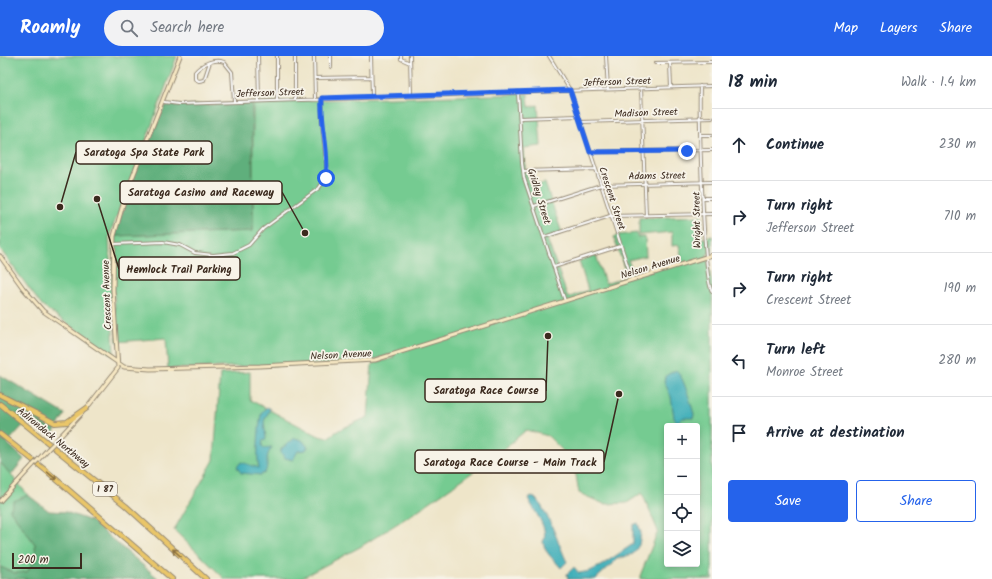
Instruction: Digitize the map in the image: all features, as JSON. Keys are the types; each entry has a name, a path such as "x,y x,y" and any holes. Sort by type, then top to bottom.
{"highway":[{"path":"0,395 55,423 67,422 87,408"},
{"name":"Adirondack Northway","path":"0,404 126,506 206,579"},
{"name":"I 87","path":"0,434 55,478 172,579"}],"street":[{"name":"Crescent Avenue","path":"0,501 87,408 118,368 113,290 113,244 122,207 164,102 180,56"},
{"path":"258,56 259,100"},
{"path":"276,56 277,100"},
{"path":"295,56 296,99"},
{"path":"314,56 315,98"},
{"path":"331,56 331,67"},
{"path":"371,56 372,96"},
{"path":"401,56 401,59 404,62 410,63"},
{"path":"410,56 411,95"},
{"name":"Crescent Street","path":"550,56 570,90 610,216 632,279"},
{"path":"606,56 608,89"},
{"path":"210,62 205,78 202,81 197,81 194,76 199,67 210,62 221,61 230,66 233,76 234,101"},
{"path":"655,63 712,62"},
{"path":"670,63 671,87"},
{"path":"314,78 371,77"},
{"name":"Wright Street","path":"700,86 705,257 709,286 712,291"},
{"name":"Jefferson Street","path":"164,102 179,104 372,96 712,86"},
{"path":"641,88 646,216"},
{"name":"Gridley Street","path":"518,92 524,171 565,301"},
{"path":"113,244 163,242 180,245 195,254 208,255 233,253 249,246 263,229 319,188 326,178 327,170 322,122 322,98"},
{"path":"520,118 579,116"},
{"name":"Madison Street","path":"581,122 712,118"},
{"path":"702,135 712,135"},
{"path":"590,152 712,150"},
{"path":"524,171 596,169"},
{"name":"Adams Street","path":"534,206 601,185 645,182 712,182"},
{"path":"704,198 712,198"},
{"path":"544,237 610,216 712,214"},
{"path":"554,266 620,246"},
{"name":"Nelson Avenue","path":"0,256 24,289 43,311 118,363 128,368 150,369 367,362 712,255"}],"green space":[{"path":"0,56 177,56 132,179 109,236 114,356 42,306 0,249"},
{"path":"528,94 529,107 538,105 541,146 524,148 525,167 530,187 545,183 562,233 547,239 568,298 588,290 579,261 596,255 605,284 627,277 614,237 619,235 637,233 637,237 645,237 646,256 628,260 634,275 682,260 679,245 672,246 672,232 639,235 639,218 702,216 702,239 712,236 712,252 707,254 712,286 712,579 641,579 640,576 658,531 642,493 627,503 604,504 579,493 576,475 564,452 548,436 526,430 496,456 414,513 360,547 299,579 225,579 174,530 214,460 220,374 250,372 250,400 319,436 327,438 339,430 368,417 372,364 394,358 392,354 367,362 168,369 166,338 117,342 113,281 114,236 253,231 253,102"},
{"path":"252,103 253,231 114,236 132,179 165,106"},
{"path":"0,375 65,414 53,434 31,417 7,443 24,459 11,475 0,462"},
{"path":"0,462 28,495 14,501 10,510 35,544 36,558 27,572 15,573 0,567"},
{"path":"28,495 49,511 66,512 91,521 159,579 0,579 0,567 15,573 27,572 36,558 35,544 10,510 14,501"}],"water":[{"path":"676,370 684,384 694,415 693,418 683,418 677,422 674,418 671,397 664,381 667,375"},
{"path":"267,407 270,409 264,421 266,439 263,440 262,446 264,448 272,447 267,458 265,473 260,475 241,473 237,467 241,462 259,468 258,449 260,422 262,412"},
{"path":"295,438 302,440 308,447 306,450 298,451 293,460 285,458 281,453 281,449"},
{"path":"532,496 537,500 547,516 567,562 561,568 548,554 544,546 543,542 545,537 543,525 528,498"},
{"path":"638,523 641,533 639,545 633,554 617,559 596,579 568,579 567,574 574,567 579,573 590,571 602,565 633,544 633,525"}],"place":[{"name":"Hemlock Trail Parking","path":"97,199"},
{"name":"Saratoga Spa State Park","path":"60,207"},
{"name":"Saratoga Casino and Raceway","path":"305,233"},
{"name":"Saratoga Race Course","path":"548,336"},
{"name":"Saratoga Race Course - Main Track","path":"619,394"}],"route":[{"path":"326,178 327,170 321,109 322,98 570,90 590,152 687,151"}]}
